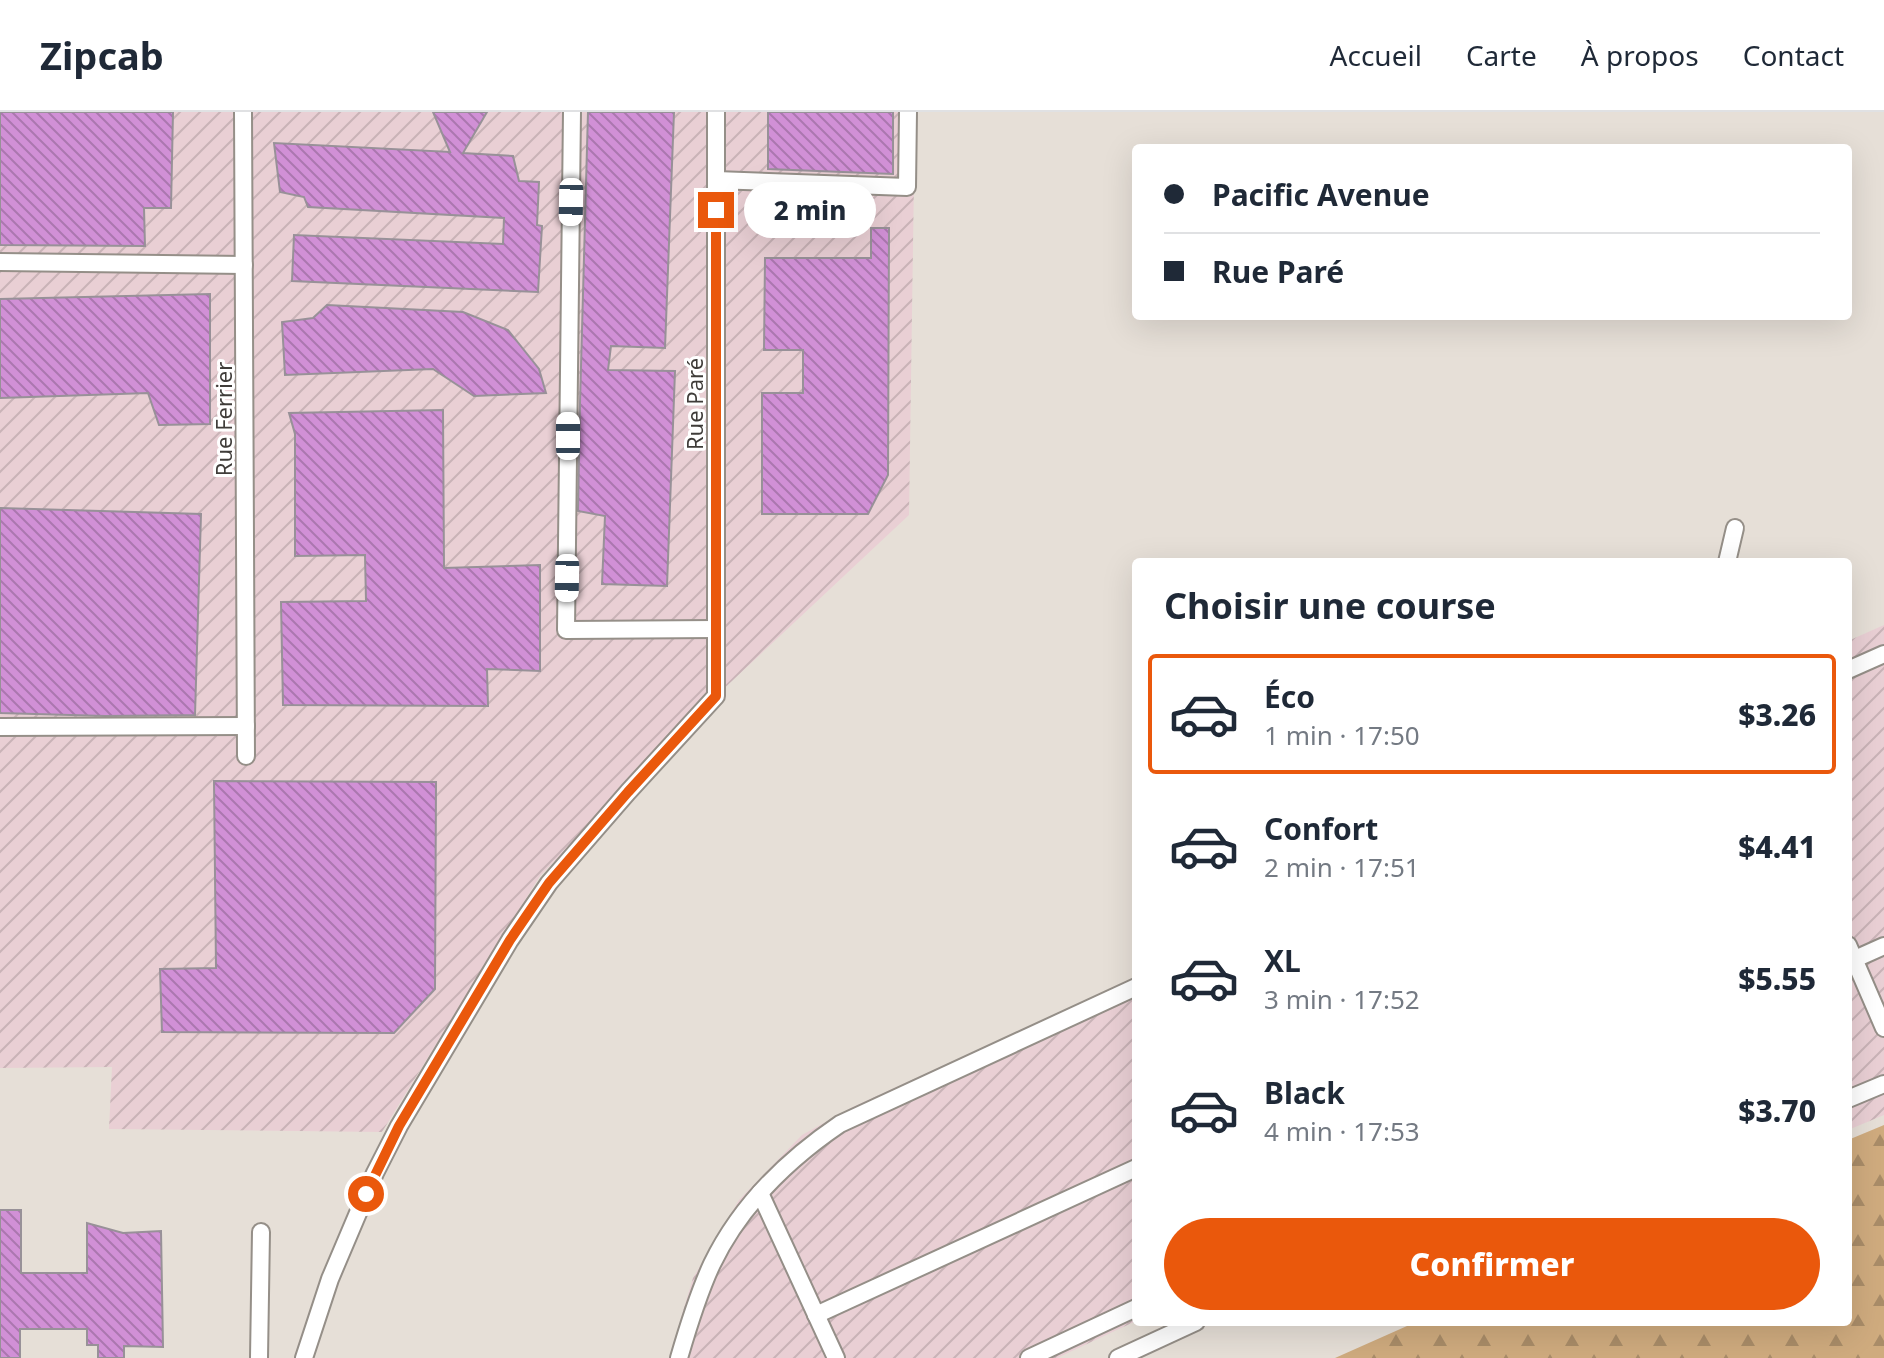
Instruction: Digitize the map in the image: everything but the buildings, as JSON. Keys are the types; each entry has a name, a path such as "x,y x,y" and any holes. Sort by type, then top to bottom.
{"street":[{"name":"Rue Ferrier","path":"243,112 246,756"},
{"path":"572,112 566,630 716,629"},
{"name":"Rue Paré","path":"304,1358 330,1279 375,1173 510,940 549,883 716,696 716,112"},
{"path":"716,180 907,187 908,112"},
{"path":"0,262 244,265"},
{"path":"1728,558 1735,528"},
{"path":"1852,668 1884,654"},
{"path":"0,727 246,726"},
{"path":"1884,946 1852,962 1884,1028"},
{"path":"679,1358 712,1264 735,1226 775,1176 807,1147 840,1124 1132,989"},
{"path":"1852,1097 1884,1084"},
{"path":"816,1315 1132,1170"},
{"path":"760,1193 836,1358"},
{"path":"259,1358 261,1232"},
{"path":"1029,1358 1132,1310"},
{"path":"1118,1358 1187,1326"}],"shaded area":[{"path":"0,112 915,112 909,515 716,696 540,876 382,1132 109,1129 112,1067 0,1068"},
{"path":"1884,625 1884,1115 1852,1128 1852,639"},
{"path":"1132,979 1132,1323 1057,1358 669,1358 693,1278 739,1200 802,1135 853,1107"}],"green space":[{"path":"1884,1125 1884,1358 1335,1358 1407,1326 1852,1326 1852,1138"}],"route":[{"path":"366,1194 399,1126 510,940 549,883 716,696 716,210"}]}
